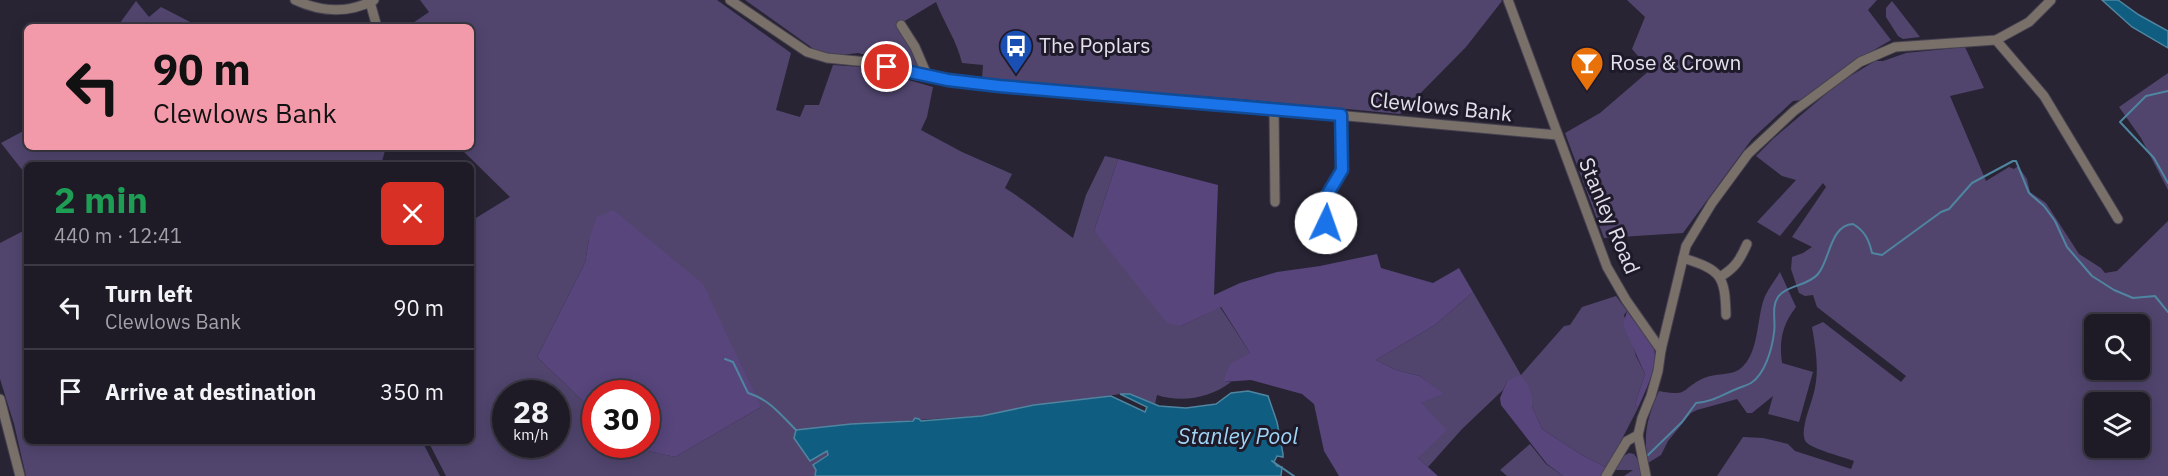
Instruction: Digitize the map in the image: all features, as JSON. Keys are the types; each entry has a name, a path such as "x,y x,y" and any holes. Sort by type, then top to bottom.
{"street":[{"path":"295,0 324,10 348,9 372,1 376,24"},
{"name":"Clewlows Bank","path":"730,0 807,52 827,58 867,62 927,75 999,86 1274,108 1557,135"},
{"name":"Stanley Road","path":"1508,0 1607,267 1660,350"},
{"path":"1645,472 1638,435 1641,418 1651,396 1658,371 1660,350 1686,246 1712,203 1748,154 1794,111 1860,63 1894,47 1996,40 2028,22 2051,0"},
{"path":"901,25 915,47 927,75"},
{"path":"1996,40 2044,96 2118,219"},
{"path":"1274,108 1275,202"},
{"path":"1326,223 1326,197 1342,170 1341,115"},
{"path":"1720,277 1733,269 1747,244"},
{"path":"1683,258 1711,268 1720,277 1725,288 1726,315"},
{"path":"0,399 20,476"},
{"path":"1606,476 1627,441 1638,435"}],"shaded area":[{"path":"420,0 717,0 791,53 776,110 800,117 805,105 819,105 833,65 863,67 933,87 927,117 921,130 962,152 1012,174 1005,188 1073,238 1086,195 1105,156 1118,159 1094,231 1181,326 1220,307 1250,353 1223,382 1231,382 1214,392 1195,398 1176,399 1157,395 1155,404 1130,394 1120,394 1034,405 982,416 851,424 796,430 810,461 827,451 828,454 813,465 816,470 815,476 446,476 430,444 474,444 474,219 510,197 462,150 474,150 474,24 411,24 429,12","holes":["589,239 761,407 675,457 660,454 660,458 582,458 582,400 570,389 570,458 492,458 492,380 561,380 537,357 585,263"]},
{"path":"745,0 1502,1 1466,47 1400,114 982,79 983,65 962,63 936,2 898,25 923,70 858,53 841,55 818,52"},
{"path":"1627,0 1877,0 1868,10 1891,40 1847,66 1802,100 1793,101 1752,139 1683,233 1604,238 1565,133 1600,113 1650,70 1632,49 1645,17"},
{"path":"136,1 149,17 161,7 194,24 119,24"},
{"path":"1892,1 1920,37 1903,39 1898,36 1886,17 1886,8"},
{"path":"1965,47 1984,88 1950,96 1986,181 2009,167 2014,169 2018,166 2027,179 2030,192 2046,203 2079,254 2105,273 2117,271 2168,221 2168,476 1717,476 1743,437 1763,438 1788,444 1795,451 1851,469 1854,461 1809,445 1804,438 1804,426 1813,396 1817,370 1812,327 1823,322 1901,382 1906,376 1817,307 1813,295 1805,296 1799,293 1791,269 1792,257 1812,247 1792,237 1826,187 1823,183 1780,236 1757,222 1796,180 1782,176 1756,156 1839,83 1875,61 1883,61 1906,53"},
{"path":"2168,73 2168,190 2141,138 2119,107"},
{"path":"24,131 24,150 385,150 382,162 24,162 24,174 1,143"},
{"path":"1118,159 1218,185 1214,295 1240,283 1277,272 1377,254 1381,268 1433,283 1459,268 1473,292 1435,325 1376,360 1396,370 1420,376 1444,394 1421,403 1447,430 1418,458 1438,476 1339,476 1324,451 1314,404 1302,394 1251,380 1223,382 1230,364 1250,353 1221,307 1181,326 1167,323 1094,231"},
{"path":"613,210 703,284 761,407 675,457 660,454 660,380 582,380 582,400 570,389 570,380 561,380 537,357 585,263 589,239 597,217"},
{"path":"24,231 24,444 424,444 440,476 26,476 14,424 0,379 0,243"},
{"path":"1780,272 1796,307 1787,320 1783,334 1782,363 1813,372 1799,422 1768,414 1773,396 1752,413 1747,413 1737,399 1691,413 1668,441 1661,455 1648,463 1647,426 1659,391 1681,392 1704,378 1732,373 1740,369 1751,354 1765,296"},
{"path":"1473,292 1521,375 1564,326 1570,325 1582,307 1616,296 1627,311 1624,315 1636,356 1645,374 1635,404 1638,408 1607,468 1542,429 1532,406 1532,397 1507,381 1503,390 1462,429 1428,467 1418,458 1420,403 1443,394 1420,376 1396,370 1376,360 1435,325"},
{"path":"1627,311 1652,345 1655,356 1650,379 1638,408 1635,404 1645,374 1623,325"},
{"path":"1520,375 1528,385 1532,406 1542,429 1607,468 1602,476 1563,476 1547,464 1501,405 1500,398 1507,381"},
{"path":"1530,444 1546,464 1563,476 1507,476 1500,470"},
{"path":"1629,453 1634,454 1638,460 1642,476 1624,476 1633,470 1613,470 1622,457"}],"water":[{"path":"2102,0 2118,0 2168,31 2168,48 2132,27"},
{"name":"Stanley Pool","path":"1248,391 1268,396 1277,422 1283,454 1283,457 1277,456 1274,462 1277,466 1282,467 1281,476 815,476 816,470 813,465 828,455 827,451 810,461 794,438 796,430 913,421 915,418 921,421 982,416 1034,405 1111,396 1145,412 1147,407 1120,394 1130,394 1159,406 1186,408 1216,404 1231,393"}],"waterway":[{"path":"2168,91 2146,96 2120,122 2154,158 2168,183"},
{"path":"1646,457 1682,422 1696,403 1715,398 1756,379 1767,361 1772,346 1775,305 1778,297 1818,274 1840,230 1853,224 1866,236 1872,253 1882,255 1941,212 1949,209 1972,183 2013,161 2016,161 2029,193 2044,206 2055,221 2067,247 2092,276 2114,290 2133,298 2155,296 2168,312"},
{"path":"725,359 733,362 748,393 768,403 796,430"},
{"path":"1272,461 1294,476"}],"place":[{"name":"The Poplars","path":"1016,75"},
{"name":"Rose & Crown","path":"1587,92"}],"route":[{"path":"887,67 948,80 999,86 1341,115 1342,170 1326,197 1326,223"}]}
